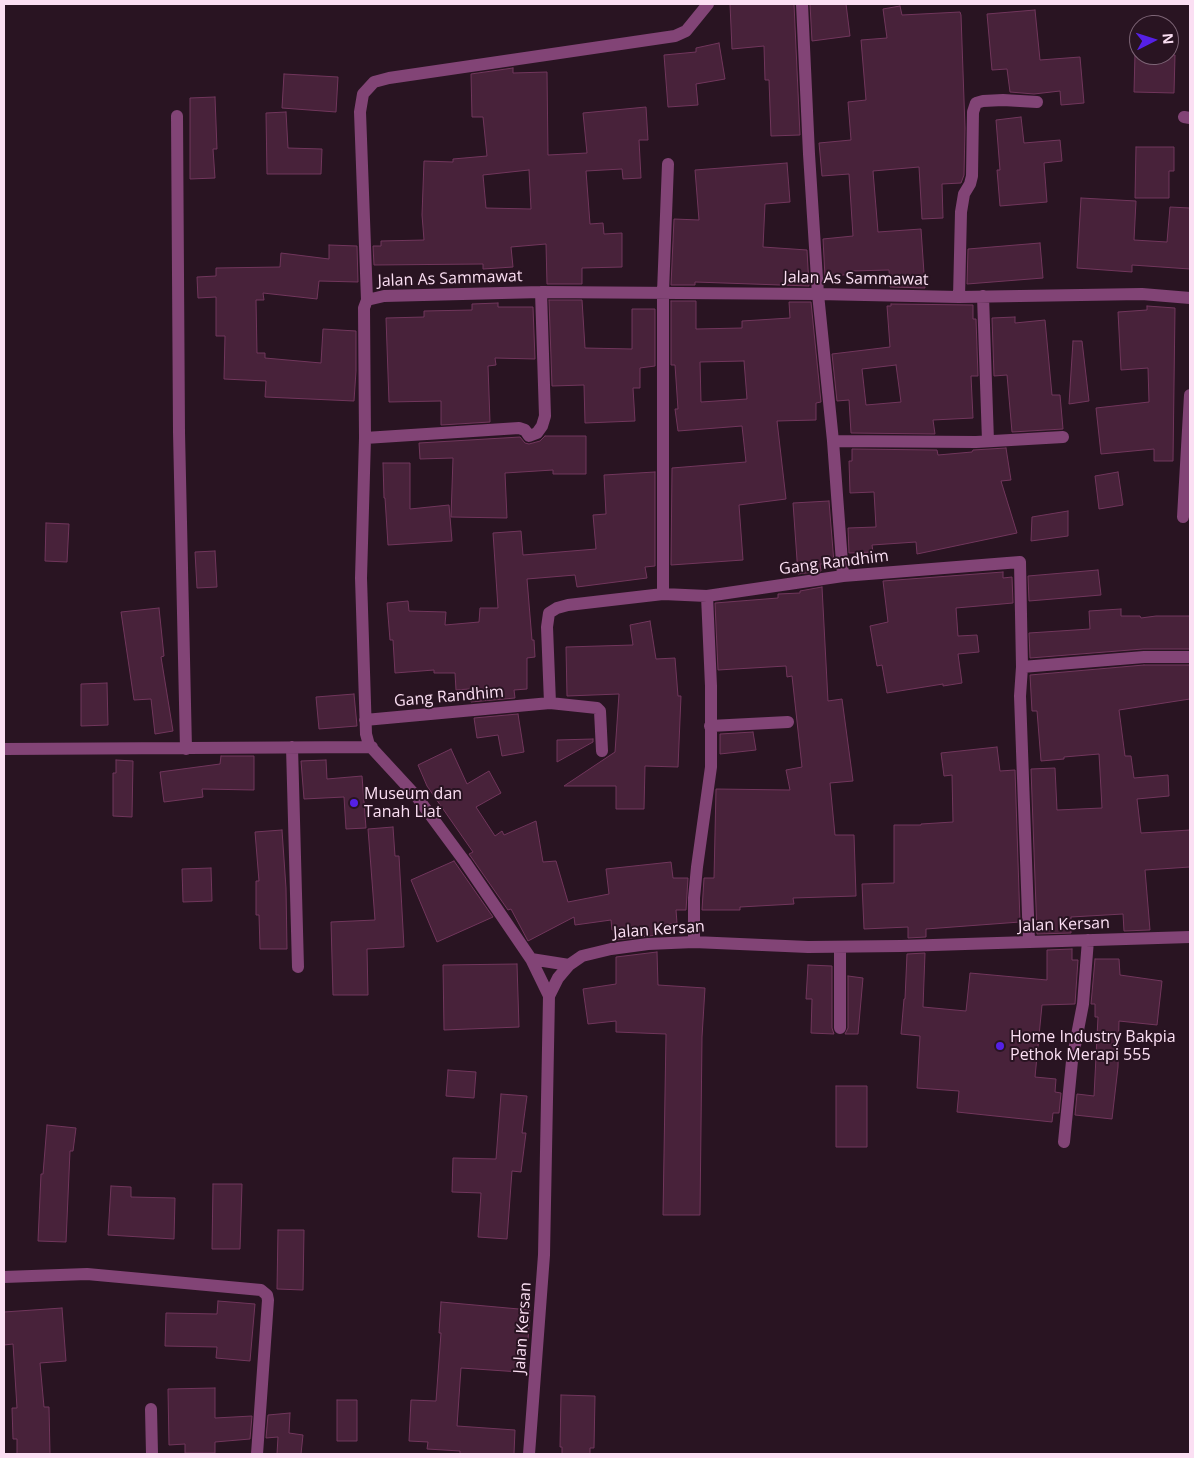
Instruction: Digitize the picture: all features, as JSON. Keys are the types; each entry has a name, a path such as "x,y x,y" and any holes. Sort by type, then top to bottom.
{"street":[{"path":"367,300 360,112 363,94 374,82 390,78 675,36 686,31 708,4"},
{"path":"802,4 818,294 833,441 843,576"},
{"path":"959,297 961,212 964,194 972,176 973,112 976,103 1003,100 1038,102"},
{"path":"176,116 179,432 186,749"},
{"path":"662,594 663,292 668,164"},
{"path":"365,438 519,428 525,430 529,436 537,433 542,426 545,416 542,292"},
{"name":"Jalan As Sammawat","path":"549,996 531,959 445,834 418,797 369,745 366,734 362,578 365,438 364,308 367,300 384,296 542,292 959,297 1142,294 1190,298"},
{"path":"983,296 988,441"},
{"path":"1183,516 1190,395"},
{"path":"833,441 988,441 1063,437"},
{"name":"Gang Randhim","path":"365,720 550,703 547,627 549,613 568,605 662,594 707,596 843,576 1020,562 1022,668 1020,696 1029,942"},
{"path":"694,942 694,898 697,867 711,767 707,596"},
{"path":"1022,668 1144,657 1190,657"},
{"path":"550,703 597,708 600,711 602,752"},
{"path":"710,726 788,722"},
{"path":"292,747 298,967"},
{"path":"4,750 372,747"},
{"name":"Jalan Kersan","path":"529,1454 544,1255 549,996 558,978 569,965 582,956 611,949 648,944 694,942 840,947 1190,937"},
{"path":"1064,1142 1072,1061 1083,1004 1088,940"},
{"path":"840,947 840,1028"},
{"path":"531,959 569,965"},
{"path":"4,1277 87,1274 261,1290 267,1295 268,1300 257,1454"},
{"path":"151,1409 152,1454"}],"building":[{"path":"730,4 794,4 800,135 771,136 769,80 765,80 764,46 732,49"},
{"path":"810,4 846,4 850,36 812,41"},
{"path":"900,6 902,15 960,12 961,15 965,128 964,175 961,183 942,184 943,218 922,219 919,167 873,171 878,232 921,229 925,288 890,287 889,270 852,271 852,274 825,277 823,239 853,236 849,174 822,176 819,143 851,140 848,102 866,100 861,40 887,38 883,9"},
{"path":"1035,10 1040,60 1080,57 1084,103 1061,105 1060,91 1034,94 1010,92 1007,69 992,70 987,14"},
{"path":"719,43 725,79 696,84 698,105 668,107 664,55 696,52 696,48"},
{"path":"1135,65 1175,65 1174,93 1134,92"},
{"path":"513,68 513,73 547,72 548,155 587,153 583,113 646,107 648,140 639,140 641,178 623,179 622,169 586,171 590,224 603,223 604,234 622,233 622,267 582,268 582,284 547,284 546,244 511,247 513,267 483,269 483,264 374,265 373,246 381,246 381,241 424,240 422,215 424,161 453,162 453,159 487,156 483,117 472,117 471,74","holes":["529,170 531,209 486,208 483,175"]},
{"path":"284,74 338,77 336,112 282,108"},
{"path":"215,97 217,149 213,149 215,178 190,179 190,98"},
{"path":"286,112 288,148 322,149 321,174 267,174 266,113"},
{"path":"1021,117 1024,143 1060,140 1062,161 1044,163 1047,202 1000,206 997,170 1000,170 996,120"},
{"path":"1136,147 1174,147 1174,171 1169,171 1169,198 1135,198"},
{"path":"787,163 790,202 765,204 763,247 807,250 809,286 695,282 695,285 671,285 674,219 699,220 695,170"},
{"path":"1081,198 1136,201 1134,240 1167,242 1170,207 1190,208 1190,269 1132,265 1132,272 1077,268"},
{"path":"1040,243 1043,278 967,284 968,249"},
{"path":"329,245 357,246 358,282 319,281 317,299 263,293 264,300 256,300 257,353 265,353 265,358 321,363 323,329 356,331 354,401 265,397 266,381 224,379 225,336 216,336 216,297 198,298 197,277 216,276 216,268 280,267 281,253 329,259"},
{"path":"549,300 582,300 585,348 632,349 632,309 655,309 655,366 640,368 640,388 633,388 635,421 585,423 584,385 552,386"},
{"path":"671,301 696,301 696,329 742,328 742,321 790,318 789,302 811,302 821,402 816,403 816,420 777,421 786,499 739,505 743,560 671,565 672,468 746,462 742,426 678,431 675,409 678,409 675,365 671,365","holes":["744,361 747,399 701,402 700,362"]},
{"path":"498,303 498,307 533,307 535,359 495,358 496,365 488,366 490,422 441,425 441,401 389,402 386,318 424,317 424,311 472,310 472,304"},
{"path":"891,304 973,305 973,319 976,319 978,376 971,376 973,418 933,420 935,434 851,433 849,400 837,401 832,354 890,347 887,306 891,306","holes":["896,365 901,402 866,405 862,369"]},
{"path":"1147,306 1175,308 1173,461 1154,461 1154,449 1101,454 1096,408 1149,402 1148,368 1121,370 1118,312 1147,310"},
{"path":"1015,317 1015,323 1045,320 1052,395 1060,395 1063,429 1012,432 1007,375 994,376 992,318"},
{"path":"1073,341 1082,341 1089,401 1069,404"},
{"path":"545,436 586,436 586,474 553,474 553,470 505,473 507,518 451,517 453,458 420,459 419,443 520,437 525,443 529,444 540,441"},
{"path":"1006,448 1011,480 1001,481 1017,533 917,554 916,542 872,545 873,552 849,553 848,528 876,527 874,492 850,493 849,461 852,461 852,449 937,450 938,455"},
{"path":"383,463 410,463 410,509 449,505 452,541 388,545"},
{"path":"655,472 655,566 645,567 647,578 577,587 575,575 527,579 535,657 527,658 527,689 514,690 515,698 471,702 469,689 456,690 455,673 434,673 434,670 395,673 393,640 390,640 387,603 408,601 409,611 446,612 445,625 479,622 480,608 498,608 493,533 521,531 523,555 596,549 593,515 606,514 604,475"},
{"path":"1118,472 1123,505 1099,509 1095,476"},
{"path":"829,501 834,563 820,564 821,571 798,574 793,503"},
{"path":"1068,511 1068,536 1031,541 1032,517"},
{"path":"46,523 69,524 67,562 45,561"},
{"path":"215,551 217,587 197,588 195,552"},
{"path":"1098,570 1101,595 1029,601 1028,576"},
{"path":"1003,572 1003,578 1012,577 1013,603 956,608 958,636 977,635 979,652 958,654 962,683 943,686 943,684 887,693 882,665 877,666 870,626 888,622 883,581"},
{"path":"822,587 828,701 842,699 853,781 830,783 835,835 854,835 856,896 793,898 794,904 740,907 740,910 702,910 704,878 714,878 716,789 790,790 786,770 802,767 792,676 787,677 786,666 718,670 715,603 778,598 778,594 800,593 800,591"},
{"path":"159,608 164,656 161,657 173,731 155,734 151,699 134,700 121,612"},
{"path":"1121,609 1121,616 1140,616 1141,618 1190,616 1190,649 1143,649 1030,658 1029,633 1090,629 1089,611"},
{"path":"650,621 656,659 675,658 678,696 681,696 678,767 645,766 644,809 616,809 616,786 564,786 615,752 619,694 567,696 566,647 633,645 630,625"},
{"path":"1144,665 1190,665 1190,699 1119,710 1125,756 1131,756 1134,778 1168,775 1169,796 1137,799 1141,833 1190,830 1190,867 1145,870 1150,930 1124,931 1123,914 1071,917 1071,933 1037,934 1031,769 1055,768 1057,810 1102,808 1099,754 1041,761 1037,711 1032,711 1030,675"},
{"path":"107,683 108,725 81,726 81,684"},
{"path":"354,694 357,726 319,729 316,697"},
{"path":"518,714 524,752 502,756 498,735 477,738 474,718"},
{"path":"753,732 756,750 720,754 720,734"},
{"path":"593,739 593,742 557,762 557,740"},
{"path":"997,747 1000,771 1015,770 1020,922 926,929 926,937 908,938 908,927 864,929 862,884 894,883 894,825 953,822 952,775 944,776 941,753"},
{"path":"451,749 467,784 489,771 501,793 476,807 495,836 502,831 504,835 536,821 543,862 556,861 568,902 609,894 606,869 671,862 673,878 688,878 686,910 676,910 677,923 657,925 657,935 616,940 616,930 612,930 611,920 575,925 574,917 528,941 511,909 508,910 469,854 473,852 427,786 418,765"},
{"path":"221,756 254,756 254,790 202,789 203,797 164,802 160,772 220,764"},
{"path":"116,760 133,761 132,817 113,816 113,773 116,773"},
{"path":"326,760 327,779 362,776 366,828 346,829 344,797 304,799 301,761"},
{"path":"393,827 395,856 399,856 404,947 367,949 368,995 333,995 331,922 375,920 368,829"},
{"path":"282,830 286,888 287,949 260,949 259,915 256,915 256,881 259,881 255,832"},
{"path":"454,861 493,917 437,942 411,880"},
{"path":"211,868 212,901 183,902 182,869"},
{"path":"1072,949 1072,960 1078,960 1075,1004 1042,1005 1035,1077 1056,1079 1055,1092 1061,1093 1059,1113 1053,1113 1052,1122 957,1112 959,1091 917,1088 920,1036 901,1034 907,954 925,953 923,1007 966,1011 970,973 1047,980 1047,950"},
{"path":"657,952 658,985 705,988 702,1037 700,1215 663,1215 666,1034 616,1032 616,1021 588,1024 583,989 616,984 616,957"},
{"path":"1095,959 1119,959 1120,975 1162,981 1157,1025 1119,1021 1118,1067 1112,1119 1075,1115 1077,1094 1094,1096 1098,1017 1095,1017 1095,1004 1091,1004"},
{"path":"517,964 519,1027 444,1030 443,965"},
{"path":"808,965 832,966 832,1028 834,1034 811,1033 812,999 806,999"},
{"path":"848,976 863,978 858,1034 845,1034 848,1028"},
{"path":"448,1070 476,1072 474,1098 446,1096"},
{"path":"836,1086 867,1086 867,1147 836,1147"},
{"path":"501,1094 527,1096 522,1133 526,1133 521,1172 512,1171 507,1239 478,1237 481,1193 452,1192 453,1158 496,1159"},
{"path":"47,1125 76,1128 73,1151 70,1151 66,1242 38,1241 41,1174 43,1174"},
{"path":"213,1184 242,1184 240,1249 212,1249"},
{"path":"111,1186 131,1187 131,1197 175,1198 174,1239 108,1235"},
{"path":"278,1230 304,1230 303,1290 277,1289"},
{"path":"218,1301 255,1304 250,1361 216,1358 217,1347 165,1346 166,1313 217,1314"},
{"path":"441,1302 530,1310 528,1340 522,1339 520,1372 461,1368 457,1426 515,1430 514,1454 460,1454 460,1451 427,1449 428,1442 409,1441 411,1400 436,1401 441,1333 439,1333"},
{"path":"62,1308 66,1361 40,1363 44,1407 49,1407 50,1454 17,1454 17,1439 13,1439 12,1408 17,1408 13,1344 4,1345 4,1312"},
{"path":"215,1388 215,1418 252,1416 250,1439 215,1442 215,1453 185,1453 185,1444 169,1445 168,1389"},
{"path":"561,1395 595,1396 594,1448 590,1448 590,1454 562,1454 562,1447 560,1447"},
{"path":"337,1400 357,1400 357,1441 337,1441"},
{"path":"290,1413 289,1433 303,1435 301,1454 277,1454 278,1437 266,1438 268,1415"}],"place":[{"name":"Museum dan Tanah Liat","path":"354,803"},
{"name":"Home Industry Bakpia Pethok Merapi 555","path":"1000,1046"}]}
